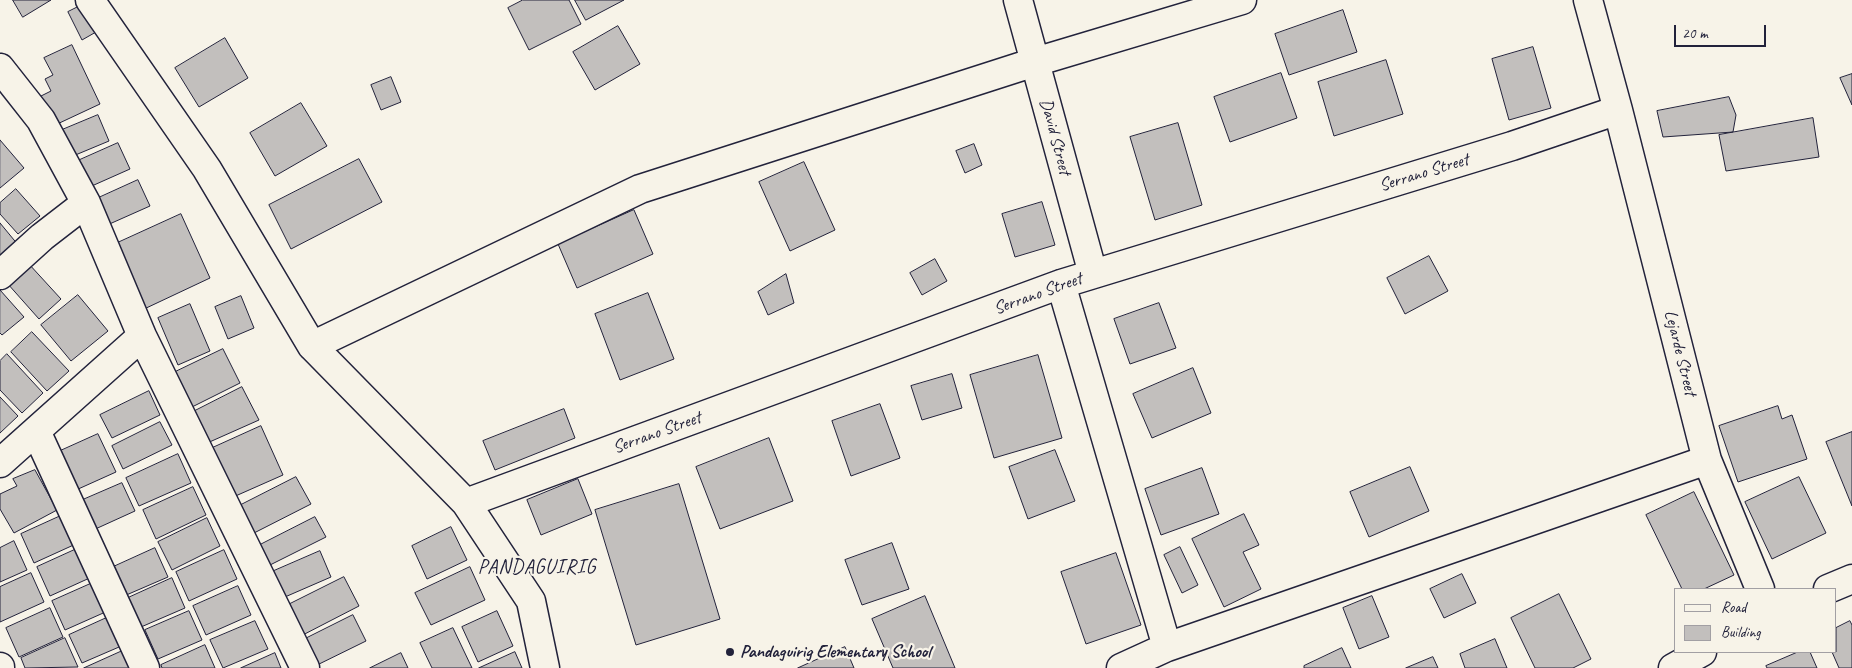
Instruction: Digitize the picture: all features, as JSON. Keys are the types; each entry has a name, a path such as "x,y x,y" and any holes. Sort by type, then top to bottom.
{"street":[{"path":"90,0 207,170 312,346 466,503 531,601 545,668"},
{"name":"David Street","path":"1018,0 1093,274"},
{"path":"312,346 640,189 1034,62 1242,0"},
{"name":"Lejarde Street","path":"1588,0 1707,460 1760,588"},
{"path":"4,83 41,120 86,203 142,336 305,668"},
{"name":"Serrano Street","path":"466,503 1061,284 1502,148 1618,110"},
{"path":"0,275 42,237 86,203"},
{"path":"1061,284 1167,647"},
{"path":"0,463 142,336"},
{"path":"36,431 145,668"},
{"path":"1120,668 1167,647 1707,460"},
{"path":"1830,588 1852,579"},
{"path":"1674,668 1700,653"}],"building":[{"path":"13,0 51,0 23,17"},
{"path":"523,0 569,0 581,24 529,50 508,8"},
{"path":"575,0 624,0 586,20"},
{"path":"82,5 96,32 82,40 68,12"},
{"path":"1343,10 1357,52 1289,75 1275,34"},
{"path":"618,26 640,64 595,90 573,52"},
{"path":"225,38 248,78 199,107 175,68"},
{"path":"72,45 100,104 53,126 39,97 51,91 45,79 53,75 44,58"},
{"path":"1533,47 1551,108 1509,120 1492,59"},
{"path":"1386,60 1403,114 1334,136 1318,82"},
{"path":"1281,73 1297,118 1230,142 1214,97"},
{"path":"1852,74 1852,105 1840,78"},
{"path":"391,77 401,102 381,110 371,85"},
{"path":"1729,97 1736,115 1733,132 1663,137 1657,111"},
{"path":"301,103 327,146 275,176 250,133"},
{"path":"98,115 109,141 73,156 62,130"},
{"path":"1813,118 1819,157 1726,171 1719,135"},
{"path":"1178,123 1202,205 1155,220 1130,137"},
{"path":"0,140 24,168 0,188"},
{"path":"118,143 130,169 85,189 73,163"},
{"path":"974,144 982,165 965,173 956,151"},
{"path":"359,159 382,202 291,249 269,205"},
{"path":"804,162 835,230 790,251 759,182"},
{"path":"138,180 150,206 105,226 94,200"},
{"path":"16,189 40,216 18,234 0,214 0,203"},
{"path":"1042,202 1055,245 1015,257 1002,214"},
{"path":"634,210 653,254 577,288 558,244"},
{"path":"181,214 210,278 142,310 113,245"},
{"path":"0,223 19,246 0,262"},
{"path":"1429,256 1448,291 1405,314 1387,278"},
{"path":"935,259 947,281 922,295 910,273"},
{"path":"28,263 61,299 39,319 7,283"},
{"path":"786,274 794,303 768,315 758,292"},
{"path":"0,290 24,317 2,335 0,333"},
{"path":"648,293 674,359 620,380 595,314"},
{"path":"78,295 108,331 71,361 41,325"},
{"path":"241,296 254,328 228,339 215,307"},
{"path":"1159,303 1176,348 1130,364 1114,319"},
{"path":"190,304 210,351 178,365 158,318"},
{"path":"32,332 69,371 47,391 11,352"},
{"path":"223,349 240,383 186,410 169,375"},
{"path":"7,354 43,393 22,413 0,390 0,361"},
{"path":"1038,355 1062,438 994,458 970,375"},
{"path":"1193,368 1211,413 1152,438 1133,394"},
{"path":"952,374 962,408 922,420 911,386"},
{"path":"242,387 259,420 205,444 189,414"},
{"path":"149,391 160,415 112,438 100,415"},
{"path":"0,397 18,416 0,433"},
{"path":"880,404 900,458 851,476 832,421"},
{"path":"1778,406 1782,419 1792,415 1807,459 1738,482 1719,426"},
{"path":"564,409 575,438 495,470 483,441"},
{"path":"160,422 172,445 123,469 112,446"},
{"path":"261,426 283,475 231,498 208,450"},
{"path":"1852,432 1852,506 1826,442"},
{"path":"98,434 116,472 76,490 58,452"},
{"path":"769,438 793,501 720,529 696,467"},
{"path":"1055,450 1075,501 1028,519 1009,467"},
{"path":"178,454 191,483 139,506 126,478"},
{"path":"1410,467 1429,511 1369,537 1350,492"},
{"path":"1202,468 1219,514 1161,535 1145,489"},
{"path":"35,470 57,510 14,533 0,509 0,494 17,486 13,479"},
{"path":"296,477 311,504 254,533 239,506"},
{"path":"1799,477 1826,533 1772,559 1745,502"},
{"path":"578,479 592,514 541,535 527,500"},
{"path":"122,483 135,511 91,531 78,502"},
{"path":"679,484 720,619 636,645 595,510"},
{"path":"193,487 206,515 156,539 143,510"},
{"path":"1694,492 1734,575 1706,588 1682,588 1646,515"},
{"path":"65,514 78,543 34,563 21,534"},
{"path":"1244,514 1259,545 1243,552 1261,589 1224,607 1192,539"},
{"path":"315,517 326,537 268,566 258,546"},
{"path":"207,518 220,546 172,570 158,542"},
{"path":"451,527 467,560 427,579 412,546"},
{"path":"14,541 27,570 0,582 0,548"},
{"path":"892,543 909,589 862,605 845,560"},
{"path":"81,547 94,576 50,596 37,567"},
{"path":"1180,547 1198,585 1182,593 1164,555"},
{"path":"155,548 168,577 124,596 111,568"},
{"path":"224,550 237,579 189,601 176,572"},
{"path":"320,551 331,577 278,600 267,574"},
{"path":"1116,553 1141,625 1086,644 1061,572"},
{"path":"470,567 485,600 431,625 415,593"},
{"path":"31,573 44,602 0,622 0,587"},
{"path":"1462,574 1476,603 1444,618 1430,589"},
{"path":"344,577 359,606 295,639 280,609"},
{"path":"172,578 185,608 141,627 128,598"},
{"path":"97,581 110,610 65,630 52,601"},
{"path":"238,586 251,615 206,635 193,606"},
{"path":"1559,594 1591,659 1573,668 1535,668 1511,618"},
{"path":"925,596 955,668 893,668 872,619"},
{"path":"1372,596 1389,637 1359,649 1343,608"},
{"path":"50,608 63,637 19,657 6,628"},
{"path":"189,611 202,640 158,659 145,630"},
{"path":"497,611 513,646 478,662 462,627"},
{"path":"113,615 126,644 82,663 69,635"},
{"path":"353,615 366,641 311,668 295,644"},
{"path":"255,621 268,649 223,668 210,640"},
{"path":"1850,621 1852,625 1852,668 1839,668 1832,653 1837,653 1837,628"},
{"path":"453,628 472,668 432,668 420,643"},
{"path":"65,638 78,667 25,668 21,658"},
{"path":"1495,639 1507,668 1465,668 1460,654"},
{"path":"205,645 215,668 162,668 161,665"},
{"path":"845,647 854,668 798,668"},
{"path":"129,648 138,668 84,668"},
{"path":"1342,648 1351,668 1304,668 1304,666"},
{"path":"515,652 522,668 479,668"},
{"path":"275,653 281,668 241,668"},
{"path":"401,653 408,668 370,668"},
{"path":"1796,653 1810,653 1817,668 1767,668 1766,666"},
{"path":"1433,657 1438,668 1406,668"}],"place":[{"name":"Pandaguirig Elementary School","path":"730,652"}],"district":[{"name":"PANDAGUIRIG","path":"537,568"}]}
